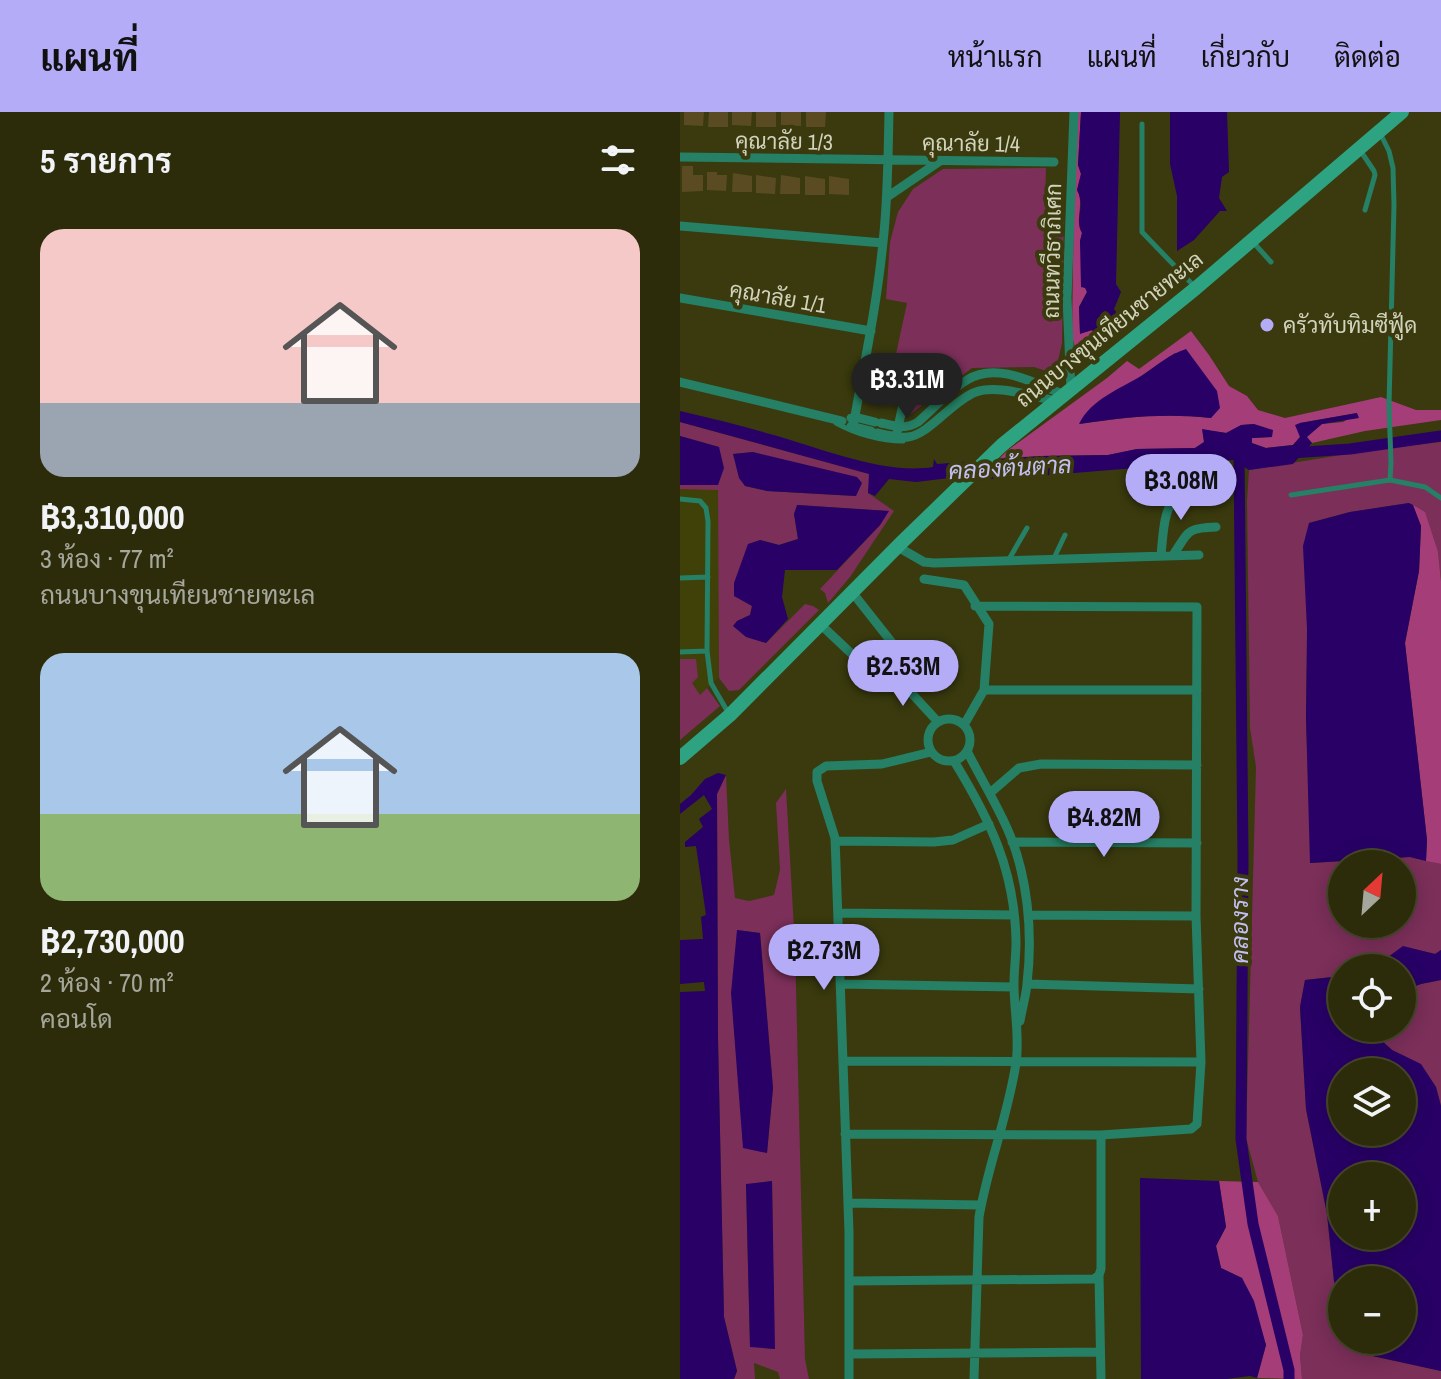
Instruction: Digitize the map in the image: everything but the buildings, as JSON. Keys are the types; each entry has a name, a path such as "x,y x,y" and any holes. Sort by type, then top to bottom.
{"main road":[{"name":"ถนนบางขุนเทียนชายทะเล","path":"680,758 730,715 1002,445 1196,288 1402,112"}],"street":[{"path":"854,422 883,243 889,112"},
{"name":"ถนนทวีธาภิเศก","path":"1064,396 1074,112"},
{"name":"คุณาลัย 1/3","path":"680,157 888,160"},
{"name":"คุณาลัย 1/4","path":"888,160 1054,162"},
{"path":"887,197 940,161"},
{"path":"680,226 883,243"},
{"name":"คุณาลัย 1/1","path":"680,298 871,331"},
{"path":"897,431 918,422 964,381 981,374 1019,376 1064,396"},
{"path":"897,431 909,377"},
{"path":"680,382 914,436 976,392 994,389 1064,396"},
{"path":"1161,556 1166,511 1184,482"},
{"path":"1173,555 1191,530 1216,527"},
{"path":"898,547 924,562 934,563 1199,555"},
{"path":"924,579 964,585 989,624 984,690 964,725"},
{"path":"852,592 897,649 892,672"},
{"path":"845,1134 1101,1135 1191,1129 1197,1124 1201,1062 1196,916 1197,607 975,606"},
{"path":"820,624 871,672 892,672 938,722"},
{"path":"984,690 1197,690"},
{"path":"951,719 964,725 970,745 962,757 954,761 942,760 931,752 929,732 938,722 951,719"},
{"path":"967,751 1012,842 1020,869 1029,939 1027,984 1016,1061 979,1217 974,1379"},
{"path":"849,1379 848,1203 835,841 817,772 826,766 882,764 931,752"},
{"path":"954,761 996,837 1007,874 1016,942 1014,987 1018,1032"},
{"path":"990,793 1019,768 1041,764 1197,765"},
{"path":"835,841 953,840 989,824"},
{"path":"1012,842 1197,843"},
{"path":"838,913 1014,915"},
{"path":"1028,915 1196,916"},
{"path":"840,984 1014,987"},
{"path":"1027,984 1199,989"},
{"path":"843,1061 1201,1062"},
{"path":"1101,1135 1101,1379"},
{"path":"848,1203 981,1205"},
{"path":"849,1281 1094,1279 1099,1275"},
{"path":"850,1354 1100,1352"}],"lane":[{"path":"1142,124 1142,232 1196,288"},
{"path":"1380,132 1393,168 1390,480"},
{"path":"1360,149 1375,175 1365,210"},
{"path":"1251,241 1271,262"},
{"path":"829,418 848,429 894,441 909,441 914,436"},
{"path":"1291,495 1390,480 1425,487 1441,498"},
{"path":"680,499 700,501 706,508 707,651 711,683 730,715"},
{"path":"1008,561 1027,528"},
{"path":"1053,559 1065,535"},
{"path":"680,578 708,577"},
{"path":"680,652 707,651"}],"shaded area":[{"path":"1075,112 1081,112 1078,165 1081,174 1077,190 1087,292 1079,307 1080,333 1093,330 1097,338 1077,356 1072,336"},
{"path":"1046,168 1045,203 1064,206 1062,343 1055,374 1034,367 972,368 908,416 918,375 893,368 907,303 886,299 890,242 898,212 913,189 943,169"},
{"path":"1191,331 1229,386 1247,396 1258,410 1285,418 1381,397 1416,410 1441,410 1441,420 1365,431 1312,443 1306,437 1322,424 1343,422 1357,413 1300,423 1300,437 1293,445 1266,448 1251,443 1251,438 1272,437 1254,424 1242,425 1227,433 1203,430 1204,442 1195,448 1137,449 1108,455 1000,458 1127,361 1139,369","holes":["1175,353 1211,418 1146,416 1080,424"]},
{"path":"680,422 870,474 868,493 894,511 850,577 828,603 820,589 880,525 888,511 798,505 794,514 798,539 779,545 760,540 734,595 752,606 750,615 737,621 766,643 805,604 819,610 739,690 729,691 719,678 718,490 680,489 680,485 718,485 719,447 680,436","holes":["753,452 855,496 767,491 745,486 733,454"]},
{"path":"1441,442 1441,581 1438,552 1409,503 1350,512 1309,523 1306,718 1311,863 1328,862 1328,938 1416,938 1416,858 1441,864 1441,950 1436,954 1403,947 1393,954 1328,954 1328,978 1305,980 1300,1007 1306,1109 1327,1214 1328,1250 1331,1250 1332,1266 1328,1266 1328,1354 1366,1354 1441,1371 1441,1379 1302,1379 1300,1355 1303,1335 1278,1216 1258,1182 1246,1138 1256,767 1250,728 1249,470"},
{"path":"680,489 718,489 723,673 680,714"},
{"path":"1413,505 1425,512 1438,552 1441,581 1441,864 1426,861 1427,840 1405,643 1419,571 1421,526"},
{"path":"680,659 696,659 698,677 692,683 700,695 707,688 720,706 680,740"},
{"path":"726,775 735,898 749,901 774,895 780,870 776,803 786,789 795,946 805,1359 809,1379 780,1379 778,1372 754,1363 755,1379 734,1379 737,1371 724,1317 717,794","holes":["737,930 760,933 773,1088 767,1153","772,1182 774,1349 750,1346 746,1185"]},
{"path":"1441,980 1441,1106 1436,1087 1416,1062 1416,1058 1407,1058 1383,1042 1416,1042 1416,986"},
{"path":"1219,1181 1258,1182 1278,1216 1303,1335 1300,1355 1302,1379 1257,1378 1266,1345 1242,1278 1221,1268 1216,1246 1226,1227"}],"water":[{"path":"1081,112 1120,112 1116,284 1121,292 1114,309 1120,317 1097,338 1092,330 1080,334 1079,307 1087,292 1081,287 1082,233 1077,190 1081,174 1078,165"},
{"path":"1170,112 1227,112 1229,172 1222,177 1219,198 1227,211 1220,211 1194,240 1177,251 1177,196 1170,164"},
{"path":"1186,349 1217,391 1220,408 1211,418 1145,416 1079,424 1098,401"},
{"path":"680,411 872,464 914,468 933,467 934,459 937,464 1041,456 1108,455 1137,449 1195,448 1204,442 1202,429 1226,433 1241,425 1254,424 1273,430 1272,437 1252,438 1252,443 1266,448 1293,445 1300,437 1295,425 1357,413 1359,418 1322,424 1307,437 1312,443 1293,464 1249,470 1233,460 1001,479 950,478 916,482 889,479 875,496 868,493 869,474 680,422"},
{"path":"680,436 719,447 724,468 718,485 680,485"},
{"path":"753,452 857,477 862,483 856,496 767,491 745,486 739,478 733,454"},
{"path":"1409,503 1413,505 1421,526 1419,571 1405,643 1427,840 1426,861 1416,858 1416,850 1328,850 1328,862 1310,863 1303,546 1309,523 1350,512"},
{"path":"797,505 889,511 880,525 837,570 785,570 782,597 788,619 766,643 746,637 733,626 750,615 752,606 734,596 734,583 748,544 760,540 779,545 798,539 794,514"},
{"path":"718,773 726,775 717,794 724,1317 737,1371 734,1379 680,1379 680,992 705,991 704,982 680,984 680,940 703,939 701,917 706,915 696,846 685,847 685,842 703,827 699,819 712,809 704,795 680,814 680,804 705,779"},
{"path":"737,930 760,933 773,1088 767,1153 743,1148 731,993"},
{"path":"1403,946 1435,954 1441,950 1441,980 1416,986 1416,954 1392,954"},
{"path":"1328,978 1328,1042 1383,1042 1409,1058 1328,1058 1328,1146 1416,1146 1416,1062 1421,1064 1436,1087 1441,1106 1441,1371 1367,1354 1416,1354 1416,1266 1332,1266 1331,1250 1416,1250 1416,1162 1328,1162 1328,1224 1306,1109 1300,1007 1305,980"},
{"path":"1140,1178 1219,1181 1226,1227 1216,1246 1221,1268 1242,1278 1254,1301 1266,1345 1257,1378 1141,1379"},
{"path":"772,1181 775,1349 750,1347 746,1184"}],"waterway":[{"name":"คลองต้นตาล","path":"1291,453 1350,449 1441,436"},
{"name":"คลองราง","path":"1239,456 1243,858 1241,1139 1253,1224 1289,1379"}],"place":[{"name":"ครัวทับทิมซีฟู้ด","path":"1267,325"}]}
